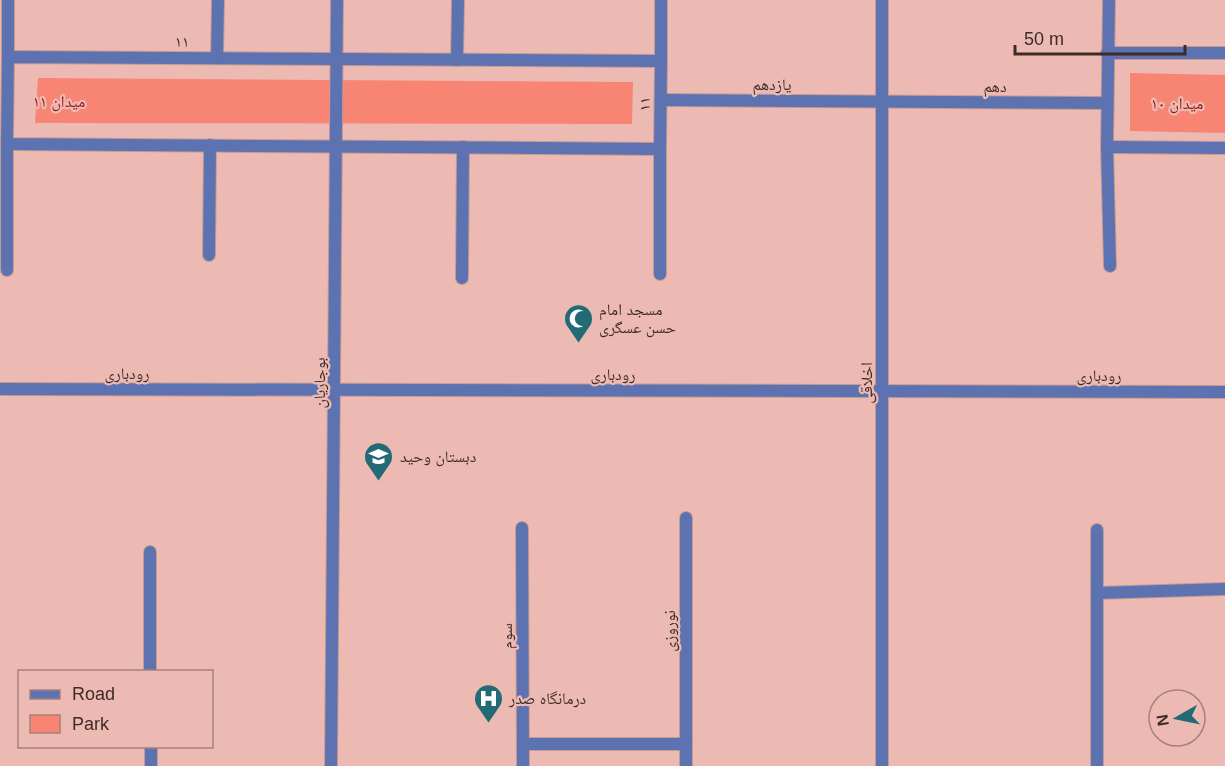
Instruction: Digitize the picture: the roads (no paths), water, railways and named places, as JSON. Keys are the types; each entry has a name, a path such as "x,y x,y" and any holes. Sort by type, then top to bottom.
{"street":[{"path":"7,270 7,144 4,101 8,57 8,0"},
{"path":"217,58 218,0"},
{"name":"بوجاریان","path":"331,766 338,0"},
{"path":"457,60 458,0"},
{"path":"661,0 661,61"},
{"name":"اخلاقی","path":"882,0 882,766"},
{"path":"1109,0 1107,147 1110,266"},
{"path":"1107,53 1225,53"},
{"name":"۱۱","path":"8,57 661,61 660,274"},
{"name":"یازدهم","path":"661,100 882,102"},
{"name":"دهم","path":"882,102 1107,103"},
{"path":"7,144 660,149"},
{"path":"210,145 210,255"},
{"path":"462,278 463,147"},
{"path":"1107,147 1225,148"},
{"name":"رودباری","path":"0,389 1225,392"},
{"name":"نوروزی","path":"686,518 686,766"},
{"name":"سوم","path":"522,528 523,766"},
{"path":"1097,530 1097,766"},
{"path":"150,552 150,670"},
{"path":"1097,593 1225,589"},
{"path":"523,744 686,744"},
{"path":"151,748 151,766"}],"place":[{"name":"مسجد امام حسن عسگری","path":"578,344"},
{"name":"دبستان وحید","path":"379,482"},
{"name":"درمانگاه صدر","path":"488,724"}],"park label":[{"name":"میدان ۱۱","path":"59,101"},
{"name":"میدان ۱۰","path":"1177,103"}]}
